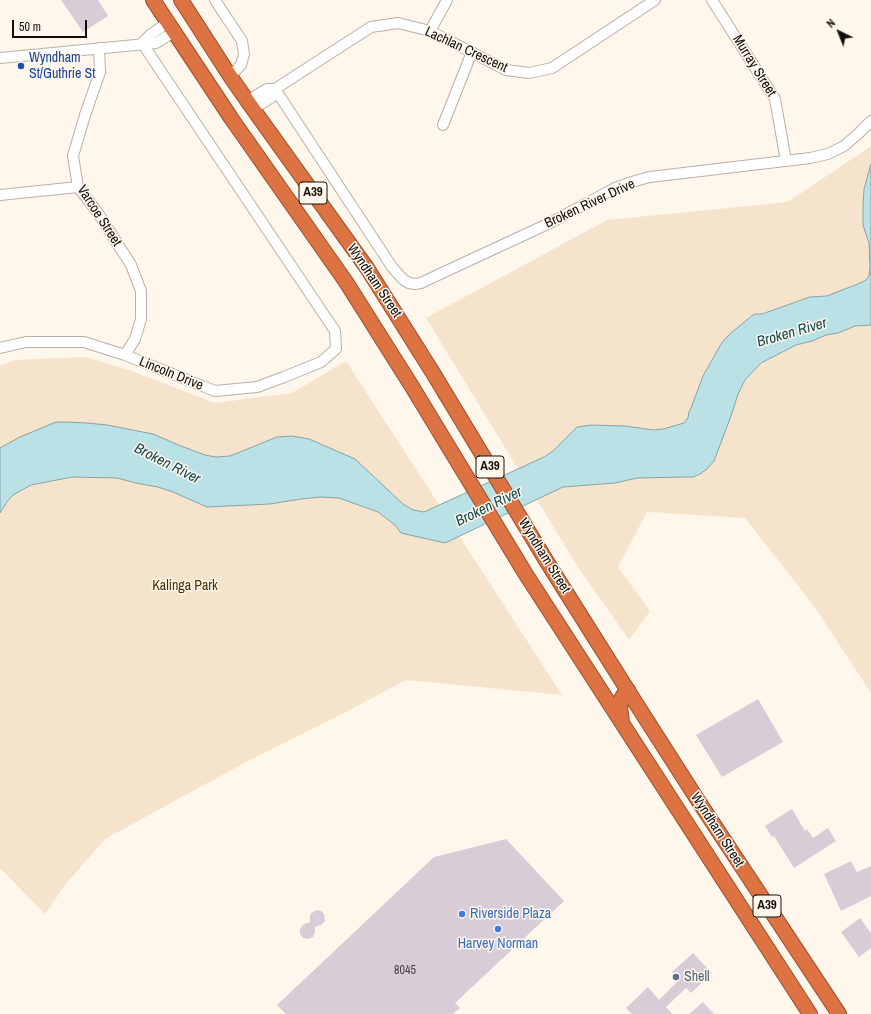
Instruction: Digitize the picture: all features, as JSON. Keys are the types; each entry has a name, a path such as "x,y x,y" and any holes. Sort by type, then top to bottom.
{"highway":[{"name":"Wyndham Street","path":"153,0 231,118 346,282 411,385 525,574 810,1014"},
{"name":"Wyndham Street","path":"181,0 250,105 367,268 628,690 699,802 838,1014"},
{"path":"171,27 191,14"},
{"path":"231,118 250,105"},
{"path":"622,725 620,706 621,699 628,690"},
{"path":"696,838 701,817 699,802"},
{"path":"811,972 824,1002 832,1014"}],"street":[{"path":"214,0 242,41 244,54 241,65 230,76"},
{"path":"430,31 447,0"},
{"name":"Lachlan Crescent","path":"250,105 267,89 275,89 371,27 398,24 430,31 506,70 529,74 552,68 655,0"},
{"name":"Murray Street","path":"712,0 775,99 786,161"},
{"path":"0,58 142,43 151,34 171,27"},
{"name":"Lincoln Drive","path":"0,348 26,342 84,342 124,355 215,391 257,387 321,362 336,349 335,331 142,43"},
{"name":"Varcoe Street","path":"99,48 100,72 85,115 74,156 78,187 98,213 131,265 142,291 141,319 135,339 124,355"},
{"path":"443,125 472,52"},
{"name":"Broken River Drive","path":"275,89 398,276 409,283 415,284 552,222 610,191 632,182 655,177 810,158 828,154 838,149 858,134 871,121"},
{"path":"0,195 78,187"}],"green space":[{"path":"871,146 871,693 814,606 745,518 647,512 618,567 650,611 629,640 578,567 426,318 607,220 788,202"},
{"name":"Kalinga Park","path":"86,357 129,370 215,403 292,393 346,361 562,695 406,680 246,762 105,839 65,885 45,914 0,868 0,366 14,360"}],"water":[{"name":"Broken River","path":"871,164 871,325 855,326 838,333 826,335 812,341 796,345 761,363 745,380 738,394 714,461 707,469 693,477 637,478 615,483 563,487 445,543 401,533 395,525 378,512 339,498 320,497 270,504 207,507 158,487 117,478 72,477 31,485 13,495 0,513 0,448 20,437 56,422 107,425 153,434 205,455 216,457 230,456 277,437 292,436 309,439 355,459 403,504 413,510 424,512 544,457 553,451 577,427 591,425 625,426 653,430 663,429 684,423 688,418 703,376 721,344 731,333 753,315 762,314 810,297 827,296 858,284 866,280 869,276 869,243 863,225 863,205 864,189"}],"building":[{"path":"61,0 98,0 108,16 83,32"},
{"path":"758,699 783,742 722,777 696,735"},
{"path":"792,809 805,831 807,829 813,838 828,828 836,841 794,868 774,836 772,837 765,826"},
{"path":"506,839 564,901 455,1003 460,1008 453,1014 286,1014 277,1005 434,857"},
{"path":"851,861 857,872 871,866 871,896 841,911 824,874"},
{"path":"316,910 321,911 324,914 325,921 321,925 315,927 313,937 308,939 303,938 300,934 300,929 303,925 310,922 310,915"},
{"path":"860,918 871,933 871,948 859,957 841,932"},
{"path":"693,953 712,973 691,993 686,988 666,1007 672,1014 632,1014 626,1008 648,987 659,1000 679,980 672,972"},
{"path":"703,1002 714,1014 689,1014"}],"place":[{"name":"Wyndham St/Guthrie St","path":"21,66"},
{"name":"Riverside Plaza","path":"462,914"},
{"name":"Harvey Norman","path":"498,929"},
{"name":"Shell","path":"676,977"}]}
